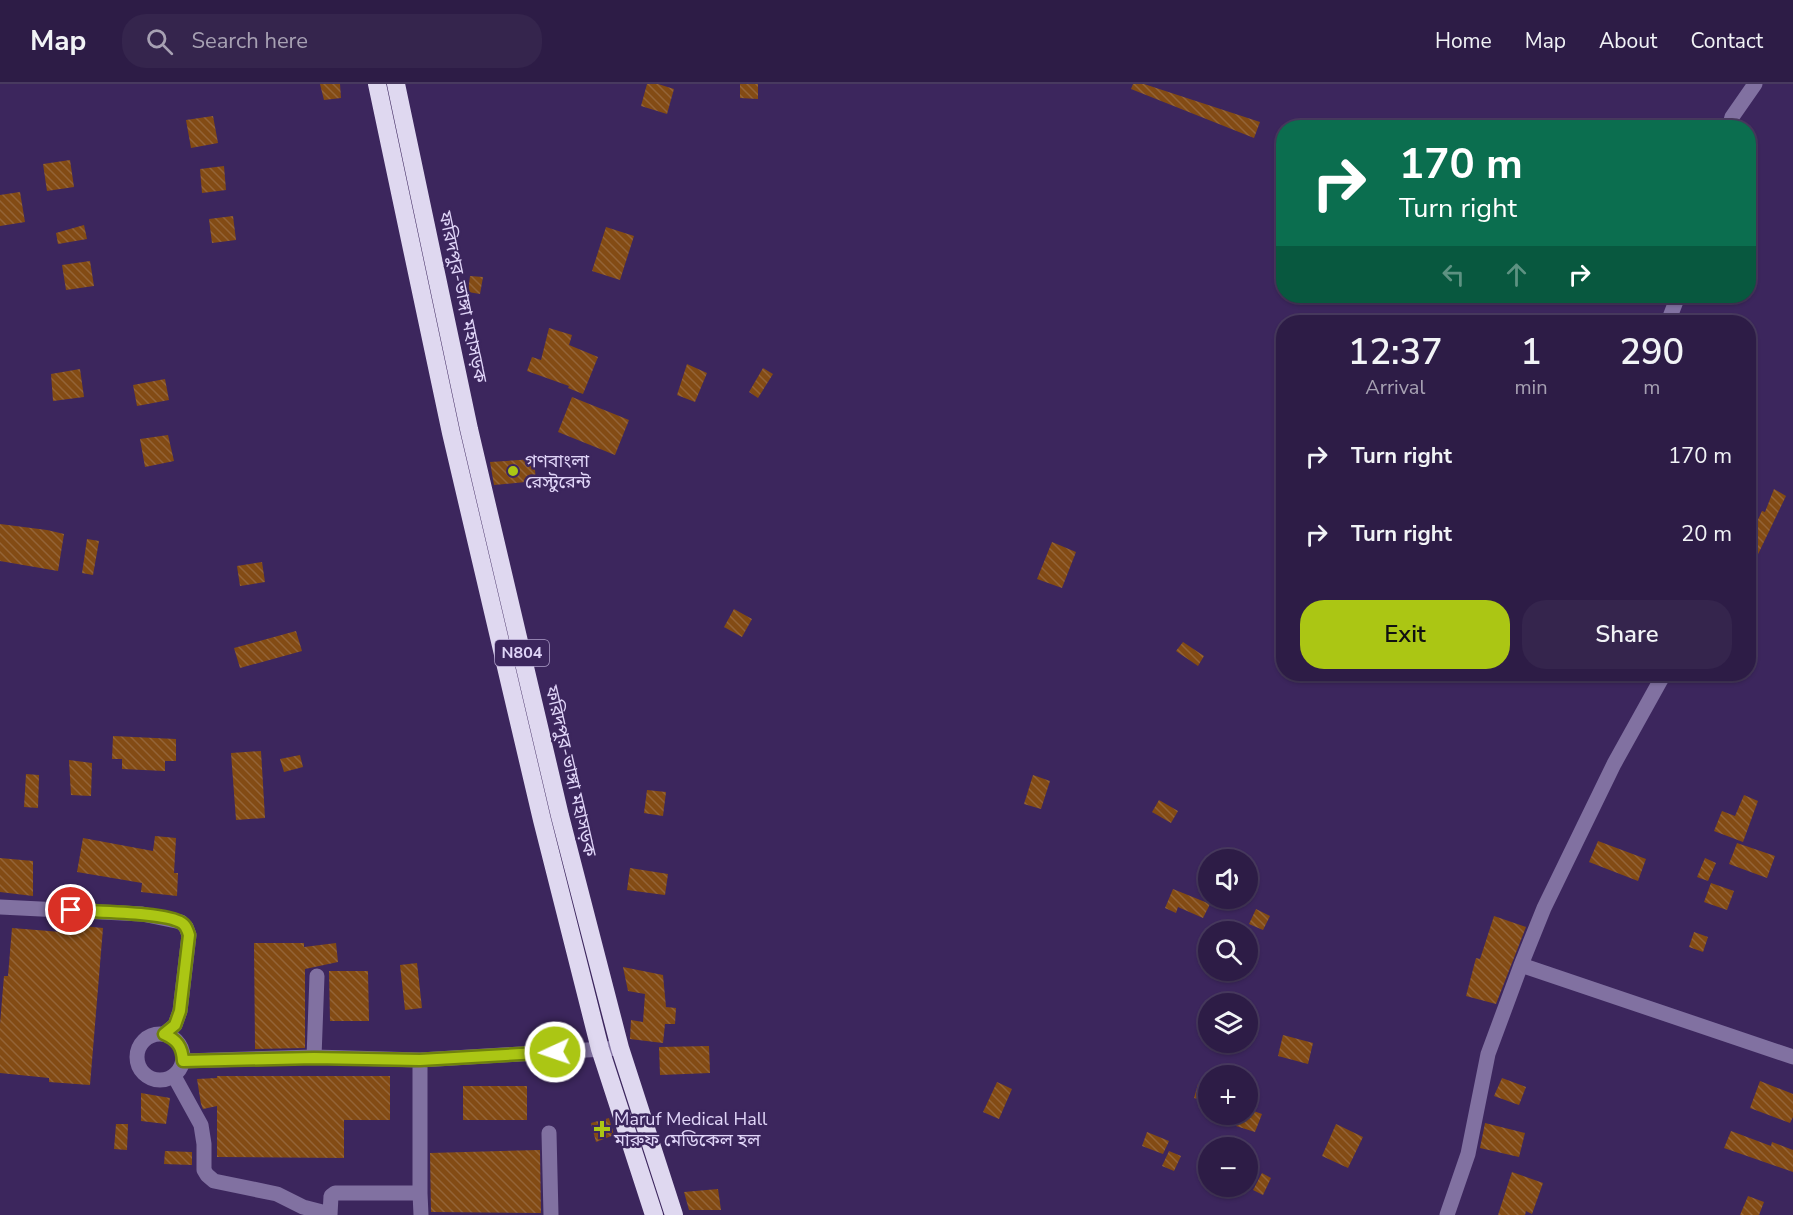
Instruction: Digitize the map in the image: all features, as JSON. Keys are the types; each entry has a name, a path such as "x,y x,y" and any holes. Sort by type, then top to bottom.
{"highway":[{"name":"N804","path":"377,84 454,444 542,820 600,1049 654,1215"},
{"name":"ফরিদপুর-ভাঙ্গা মহাসড়ক","path":"396,84 475,452 560,816 620,1048 674,1215"}],"street":[{"path":"1731,120 1755,84"},
{"path":"1447,1215 1468,1154 1488,1054 1521,965 1545,908 1614,764 1660,681"},
{"path":"0,907 142,914 181,922 189,935 180,1011 175,1025 164,1034 147,1038 140,1045 137,1053 142,1071 148,1077 157,1080 166,1080 174,1076 180,1070 183,1061 179,1044 164,1034"},
{"path":"1521,965 1793,1057"},
{"path":"314,1058 317,976"},
{"path":"183,1061 314,1058 420,1060 620,1048"},
{"path":"420,1060 421,1215"},
{"path":"174,1076 201,1125 204,1170 214,1181 277,1194 303,1207 330,1214 331,1196 335,1193 420,1193"},
{"path":"549,1133 551,1215"}],"building":[{"path":"320,84 340,84 341,98 324,100"},
{"path":"647,84 658,84 674,89 667,114 641,106"},
{"path":"740,84 758,84 758,99 740,98"},
{"path":"1133,84 1144,84 1260,122 1254,138 1131,89"},
{"path":"213,116 218,143 191,148 186,120"},
{"path":"70,160 74,187 47,191 43,164"},
{"path":"224,166 226,190 202,193 200,169"},
{"path":"20,192 25,222 0,226 0,195"},
{"path":"233,216 236,240 212,243 209,219"},
{"path":"84,225 87,239 58,244 56,233"},
{"path":"606,227 634,236 620,280 592,271"},
{"path":"90,261 94,286 66,290 62,265"},
{"path":"470,276 483,277 480,294 468,292"},
{"path":"549,328 572,335 569,345 598,357 583,394 568,388 569,386 527,371 532,357 541,360"},
{"path":"687,364 707,373 695,402 677,395"},
{"path":"763,368 773,374 758,398 749,392"},
{"path":"80,369 84,397 53,401 51,374"},
{"path":"165,379 169,400 137,406 133,385"},
{"path":"572,397 629,420 615,455 558,432"},
{"path":"168,435 174,461 145,467 140,439"},
{"name":"গণবাংলা রেস্টুরেন্ট","path":"534,459 536,481 494,485 490,462"},
{"path":"1774,489 1786,496 1756,558 1756,524 1762,511 1765,512"},
{"path":"0,524 64,534 58,571 0,561"},
{"path":"87,539 99,541 93,575 82,573"},
{"path":"1052,542 1076,552 1062,588 1037,579"},
{"path":"262,562 265,582 240,586 237,566"},
{"path":"734,609 752,619 742,637 724,627"},
{"path":"296,631 302,651 240,668 234,648"},
{"path":"1183,642 1204,656 1198,666 1176,651"},
{"path":"113,736 176,739 176,761 165,761 165,771 122,769 122,759 112,759"},
{"path":"261,751 265,818 236,820 231,753"},
{"path":"300,755 303,767 284,772 280,759"},
{"path":"69,760 92,763 91,796 71,795"},
{"path":"26,774 39,775 38,808 24,807"},
{"path":"1033,775 1050,781 1041,809 1024,804"},
{"path":"647,790 666,792 663,816 644,813"},
{"path":"1744,795 1758,801 1743,842 1714,831 1722,811 1735,816"},
{"path":"1159,800 1178,811 1171,823 1152,812"},
{"path":"155,836 176,838 174,873 178,873 177,896 141,892 142,883 77,872 83,838 153,851"},
{"path":"1598,841 1646,859 1638,881 1589,862"},
{"path":"1737,843 1775,856 1767,878 1729,864"},
{"path":"0,858 33,861 33,896 0,892"},
{"path":"1705,858 1716,863 1708,881 1697,877"},
{"path":"630,868 668,874 665,895 627,890"},
{"path":"1711,883 1734,891 1727,910 1704,902"},
{"path":"1173,889 1198,899 1198,909 1208,909 1203,918 1178,907 1176,913 1165,908"},
{"path":"1256,909 1270,916 1263,930 1258,928 1258,921 1250,921"},
{"path":"1494,916 1526,927 1496,1004 1466,996 1476,958 1480,959"},
{"path":"62,924 103,928 90,1085 49,1082 49,1078 0,1073 0,1024 4,976 8,976 12,928 61,932"},
{"path":"1694,932 1708,937 1703,952 1689,947"},
{"path":"254,943 304,943 304,947 336,943 338,962 305,969 305,1048 255,1049"},
{"path":"417,963 422,1008 405,1010 400,965"},
{"path":"623,967 663,975 666,1007 676,1008 675,1024 665,1024 663,1043 630,1039 631,1020 643,1022 645,994 628,991"},
{"path":"329,971 368,971 369,1021 330,1021"},
{"path":"1283,1035 1313,1043 1308,1064 1278,1056"},
{"path":"709,1046 710,1073 660,1075 659,1047"},
{"path":"217,1076 390,1076 390,1120 344,1120 344,1158 217,1157 217,1106 203,1109 197,1079 217,1078"},
{"path":"1502,1078 1526,1087 1519,1105 1494,1096"},
{"path":"1760,1081 1793,1094 1793,1117 1790,1123 1750,1108"},
{"path":"997,1082 1012,1089 999,1119 983,1112"},
{"path":"1198,1084 1198,1099 1194,1098"},
{"path":"463,1086 527,1086 527,1120 463,1120"},
{"path":"141,1093 170,1098 166,1124 141,1121"},
{"path":"1258,1113 1262,1114 1258,1124"},
{"name":"Maruf Medical Hall মারুফ মেডিকেল হল","path":"609,1118 614,1135 596,1142 591,1123"},
{"path":"1485,1123 1525,1133 1519,1157 1480,1148"},
{"path":"116,1124 128,1124 127,1150 114,1149"},
{"path":"1336,1124 1363,1137 1348,1168 1322,1156"},
{"path":"1236,1125 1258,1125 1255,1132"},
{"path":"1731,1131 1771,1146 1772,1142 1793,1150 1793,1172 1724,1148"},
{"path":"1147,1132 1169,1141 1163,1154 1142,1146"},
{"path":"540,1150 541,1213 431,1212 430,1153"},
{"path":"165,1151 192,1152 192,1165 164,1164"},
{"path":"1169,1151 1181,1156 1174,1171 1162,1166"},
{"path":"1512,1172 1543,1183 1532,1214 1526,1211 1525,1215 1498,1215"},
{"path":"1262,1173 1271,1178 1263,1195 1258,1192 1258,1181"},
{"path":"718,1189 721,1210 689,1210 684,1192"},
{"path":"1748,1196 1764,1202 1759,1215 1740,1215"}],"place":[{"name":"গণবাংলা রেস্টুরেন্ট","path":"513,471"},
{"name":"Maruf Medical Hall মারুফ মেডিকেল হল","path":"602,1129"}],"route":[{"path":"71,910 142,914 181,922 186,927 189,935 180,1011 175,1025 164,1034 179,1044 183,1061 314,1058 420,1060 555,1052"}]}
